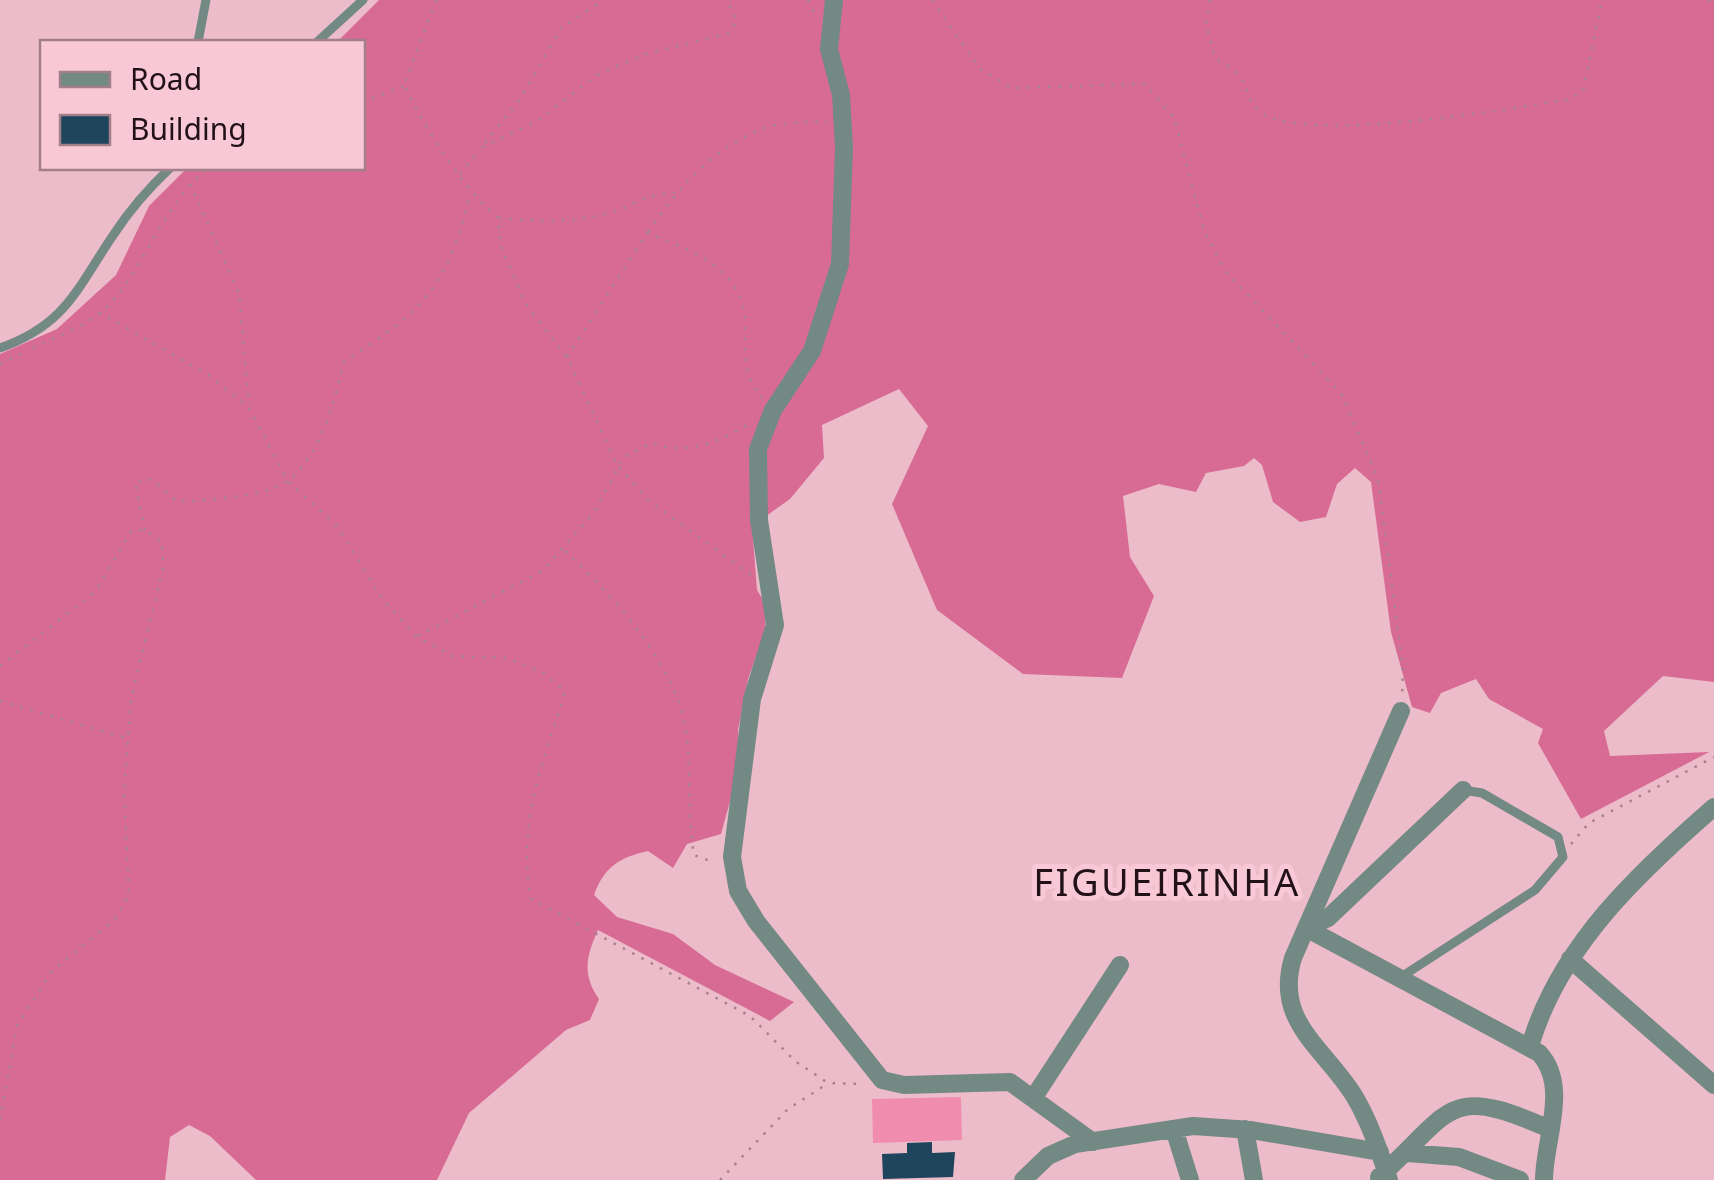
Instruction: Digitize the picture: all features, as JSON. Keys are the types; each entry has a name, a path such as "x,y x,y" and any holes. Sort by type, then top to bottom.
{"street":[{"path":"834,0 830,49 843,120 843,224 830,307 812,351 770,416 758,448 757,482 775,625 752,699 733,868 738,891 756,921 882,1080 904,1085 1003,1080 1034,1097 1092,1142"},
{"path":"1384,1177 1380,1152 1348,1086 1295,1021 1289,972 1401,711"},
{"path":"1306,928 1328,918 1463,790"},
{"path":"1530,1046 1542,1004 1570,958 1641,875 1714,807"},
{"path":"1306,928 1530,1046 1544,1059 1555,1095 1540,1176"},
{"path":"1570,958 1714,1084"},
{"path":"1034,1097 1120,965"},
{"path":"1384,1177 1433,1122 1467,1104 1504,1108 1550,1129"},
{"path":"1023,1180 1043,1172 1061,1149 1174,1128 1244,1129 1380,1152"},
{"path":"1174,1128 1190,1180"},
{"path":"1244,1129 1254,1180"},
{"path":"1407,1153 1459,1157 1520,1180"}],"lane":[{"path":"198,40 206,0"},
{"path":"319,40 364,0"},
{"path":"0,348 32,336 75,298 115,232 168,170"},
{"path":"1399,978 1536,890 1563,857 1558,836 1482,793 1463,790"}],"path":[{"path":"365,101 404,86 436,0"},
{"path":"459,175 520,99 561,28 604,0"},
{"path":"482,146 536,122 597,76 645,54 729,33 737,21 728,0"},
{"path":"932,0 980,69 1012,88 1145,84 1174,118 1204,230 1225,271 1341,393 1378,479 1403,670 1401,711"},
{"path":"1210,0 1206,24 1215,58 1240,75 1249,103 1266,116 1296,124 1441,120 1570,99 1583,91 1602,0"},
{"path":"1708,0 1714,2"},
{"path":"404,86 470,194 498,218 563,223 611,213 651,193 675,193"},
{"path":"567,357 675,193 709,160 766,127 843,120"},
{"path":"0,364 108,305 189,183 206,170"},
{"path":"189,183 239,293 249,408"},
{"path":"145,530 135,482 152,478 176,501 211,503 288,481 331,419 344,361 379,340 434,292 459,244 470,194"},
{"path":"498,218 501,247 527,306 567,357 618,466 647,499 773,591"},
{"path":"417,637 497,598 542,570 594,514 624,456 650,443 674,451 724,440 752,422 770,416 742,356 746,318 726,274 701,254 647,233"},
{"path":"99,312 210,376 249,408 288,481 337,526 382,600 417,637 453,656 506,658 541,671 565,691 528,812 524,858 531,899 750,1016 795,1061 828,1083"},
{"path":"0,666 94,592 130,531 145,530 162,542 163,568 130,699 124,793 129,896 115,919 52,971 18,1026 0,1120"},
{"path":"564,550 609,592 659,666 683,715 694,855 733,868"},
{"path":"0,701 128,738"},
{"path":"1563,857 1589,823 1714,757"},
{"path":"720,1180 788,1110 828,1083 882,1080"}],"shaded area":[{"path":"379,0 1714,0 1714,682 1663,676 1604,731 1610,756 1709,752 1581,819 1538,743 1543,729 1489,699 1476,679 1441,693 1430,713 1412,707 1391,632 1371,482 1355,468 1337,484 1326,517 1300,522 1273,502 1262,465 1254,458 1244,466 1206,473 1196,492 1159,484 1123,496 1130,557 1154,596 1122,678 1023,674 937,610 892,504 928,426 899,389 822,425 824,458 790,499 752,526 757,590 766,605 765,631 748,679 738,730 740,765 721,834 687,844 673,868 648,851 629,856 608,870 594,895 617,917 673,934 715,965 794,1002 770,1021 598,930 588,965 590,982 599,999 590,1020 566,1030 469,1113 437,1180 256,1180 210,1136 189,1125 170,1137 165,1180 0,1180 0,354 57,329 116,275 149,206 185,170 365,170 365,40 339,40"},
{"path":"961,1097 962,1140 873,1143 872,1099"}],"building":[{"path":"932,1142 932,1153 955,1152 953,1177 883,1179 882,1154 907,1153 907,1143"}],"district":[{"name":"FIGUEIRINHA","path":"1167,883"}]}
